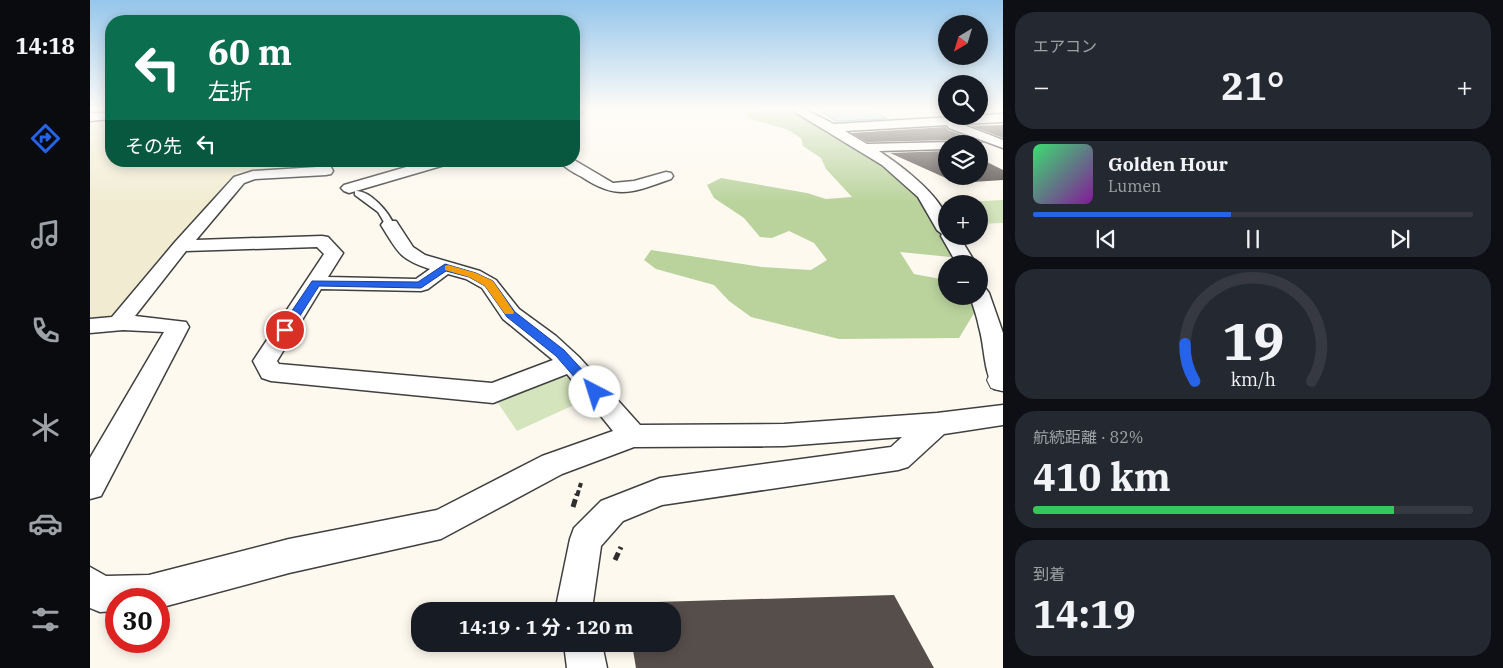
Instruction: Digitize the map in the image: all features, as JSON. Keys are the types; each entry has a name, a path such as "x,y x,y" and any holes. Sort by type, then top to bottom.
{"street":[{"path":"851,140 887,162 924,194 938,217"},
{"path":"864,148 938,145"},
{"path":"118,322 181,246 240,180 253,175 315,167"},
{"path":"324,167 354,190 421,167"},
{"path":"575,167 605,186 622,189 666,176"},
{"path":"390,225 406,251 418,259 473,275 489,284 511,314 548,342 571,363 633,436"},
{"path":"181,246 322,241 334,253 265,362 271,372 492,393 571,363"},
{"path":"316,283 421,285 445,267"},
{"path":"983,305 991,328 1003,380"},
{"path":"90,326 118,322 150,322 178,327 90,486"},
{"path":"93,593 149,593 289,556 441,524 552,465 633,436 784,434 937,424 1003,414"},
{"path":"575,602 586,539 612,511 660,492 898,458 937,424"},
{"path":"584,652 587,668"}],"lane":[{"path":"354,190 381,209 388,217 390,225"}],"shaded area":[{"path":"90,140 105,140 105,167 314,167 307,170 237,172 118,317 90,320"}],"green space":[{"path":"802,140 852,140 885,158 916,180 938,201 938,245 962,245 962,252 955,255 938,256 900,252 914,274 938,278 938,305 979,305 959,338 839,339 751,317 729,301 714,285 656,269 644,260 651,250 762,267 811,270 827,260 814,243 789,231 772,238 760,237 744,218 714,198 707,185 721,178 807,193 826,199 852,197 826,169 821,158 803,146"},
{"path":"1003,200 1003,223 988,224 988,201"},
{"path":"561,375 573,379 589,398 517,431 496,400"}],"building":[{"path":"864,140 938,140 867,142"},
{"path":"938,151 938,174 890,153"},
{"path":"988,162 1003,170 1003,180 988,181"},
{"path":"894,595 934,668 636,668 633,652 681,652 681,602 658,602"}],"slow traffic":[{"path":"448,268 473,275 489,284 509,312"}],"route":[{"path":"285,330 316,283 421,285 445,267 473,275 489,284 511,314 548,342 571,363 595,392"}]}
